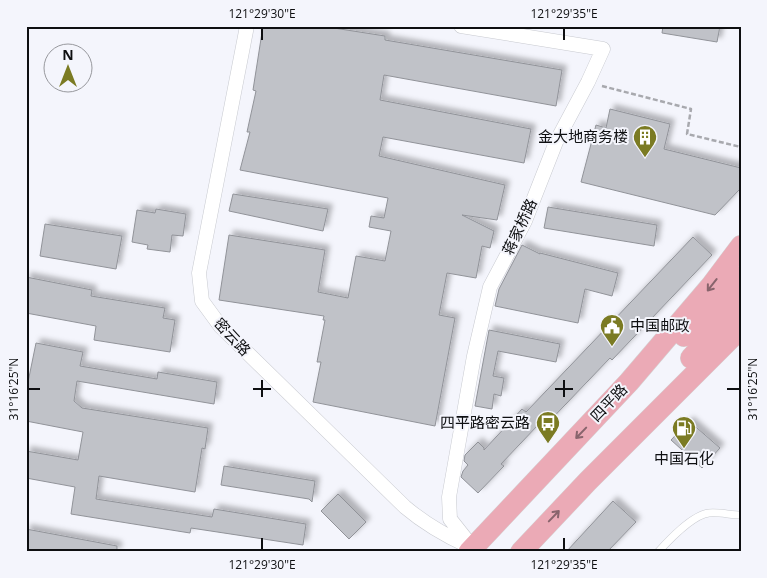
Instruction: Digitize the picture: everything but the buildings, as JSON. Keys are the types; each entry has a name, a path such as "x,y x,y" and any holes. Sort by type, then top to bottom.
{"main road":[{"name":"四平路","path":"473,551 630,382 711,286 741,246"},
{"path":"630,382 722,300 741,277"},
{"path":"667,402 690,360 741,305"},
{"path":"521,552 588,481 741,328"}],"street":[{"name":"密云路","path":"247,26 199,273 202,301 221,327 405,507 422,521 473,551"},
{"name":"蒋家桥路","path":"461,26 603,49 556,142 525,221 490,287 474,356 449,497 450,519 473,551"}],"lane":[{"path":"658,552 690,522 700,516 708,513 741,516"}],"path":[{"path":"588,82 691,108 687,134 741,147"}],"place":[{"name":"金大地商务楼","path":"645,158"},
{"name":"中国邮政","path":"612,347"},
{"name":"四平路密云路","path":"548,444"},
{"name":"中国石化","path":"684,449"}]}
